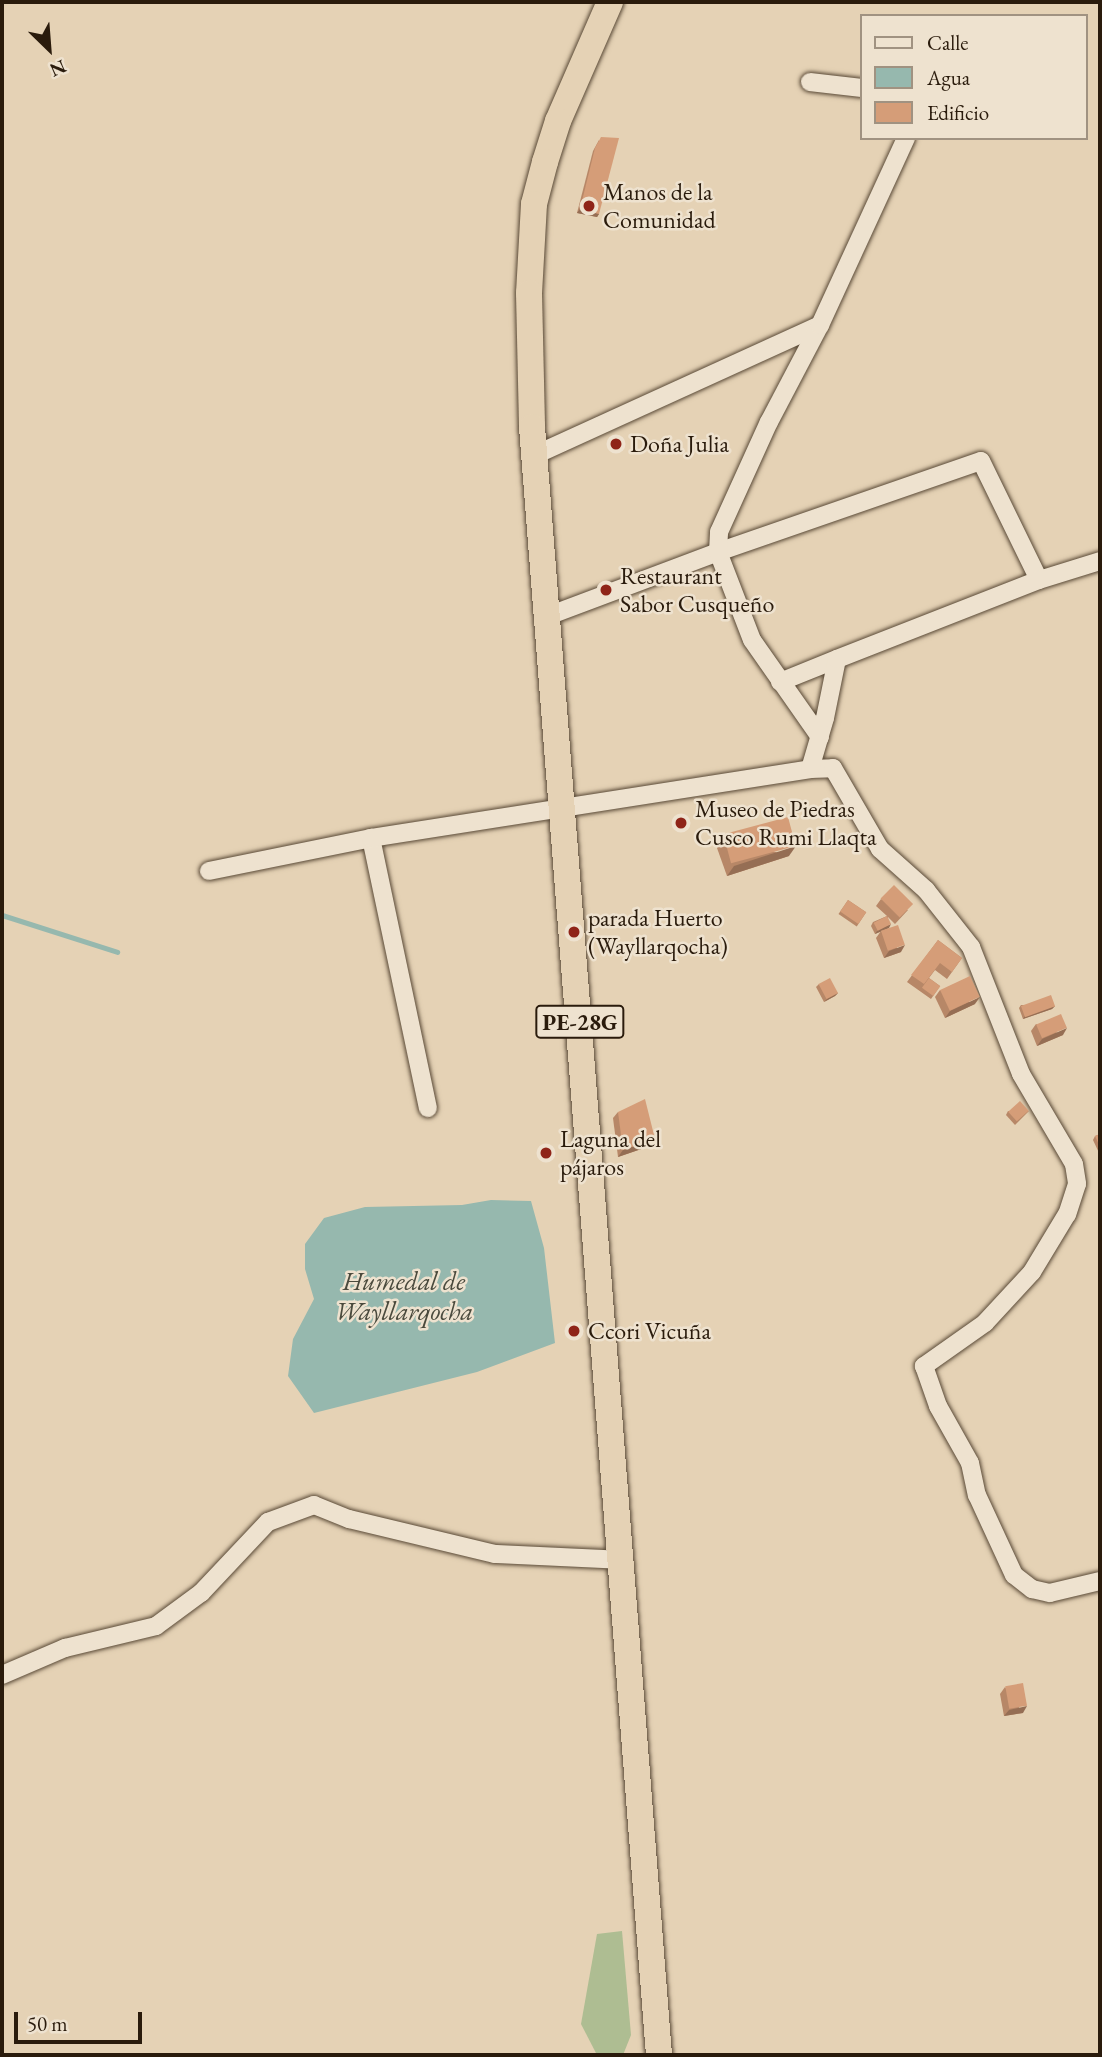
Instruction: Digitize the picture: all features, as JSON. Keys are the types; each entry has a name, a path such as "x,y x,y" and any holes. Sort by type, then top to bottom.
{"highway":[{"name":"PE-28G","path":"611,2 558,121 534,204 528,293 535,455 659,2055"}],"street":[{"path":"810,82 860,88"},
{"path":"820,737 752,640 718,552 719,532 769,422 820,325 905,140"},
{"path":"535,455 820,325"},
{"path":"548,616 718,552 981,461 1039,580"},
{"path":"780,682 1039,580 1100,561"},
{"path":"810,769 837,659"},
{"path":"209,871 371,838 810,769 832,768 880,849 926,890 971,947 1020,1074 1073,1164 1077,1184 1067,1214 1032,1272 985,1323 924,1366 938,1406 970,1463 977,1495 1014,1575 1032,1588 1050,1594 1100,1581"},
{"path":"371,838 428,1108"},
{"path":"2,1675 65,1648 156,1626 201,1593 268,1522 314,1505 349,1519 495,1554 621,1560"}],"green space":[{"path":"622,1931 631,2035 623,2055 597,2055 581,2024 597,1934"}],"water":[{"name":"Humedal de Wayllarqocha","path":"491,1200 531,1201 544,1248 555,1343 477,1372 314,1413 288,1376 293,1339 314,1299 305,1269 305,1244 324,1218 365,1207 462,1205"}],"building":[{"path":"601,137 619,138 599,214 580,209 595,148"},
{"path":"788,817 796,846 731,863 723,834"},
{"path":"894,885 913,904 900,918 881,898"},
{"path":"848,900 866,912 858,924 840,912"},
{"path":"887,916 891,924 878,931 874,923"},
{"path":"898,925 905,945 888,951 881,931"},
{"path":"938,940 962,958 952,972 940,963 924,984 911,975"},
{"path":"970,976 980,997 950,1011 940,990"},
{"path":"830,978 838,993 827,999 819,984"},
{"path":"929,978 940,986 933,996 922,988"},
{"path":"1051,995 1055,1006 1025,1017 1021,1006"},
{"path":"1061,1014 1067,1028 1042,1038 1036,1025"},
{"path":"645,1099 655,1139 623,1150 618,1112"},
{"path":"1020,1101 1029,1111 1017,1121 1008,1112"},
{"path":"1100,1134 1100,1147 1095,1136"},
{"path":"1023,1683 1027,1706 1009,1709 1005,1686"}],"waterway":[{"path":"2,915 117,952"}],"place":[{"name":"Manos de la Comunidad","path":"589,206"},
{"name":"Doña Julia","path":"616,444"},
{"name":"Restaurant Sabor Cusqueño","path":"606,590"},
{"name":"Museo de Piedras Cusco Rumi Llaqta","path":"681,823"},
{"name":"parada Huerto (Wayllarqocha)","path":"574,932"},
{"name":"Laguna del pájaros","path":"546,1153"},
{"name":"Ccori Vicuña","path":"574,1331"}]}
